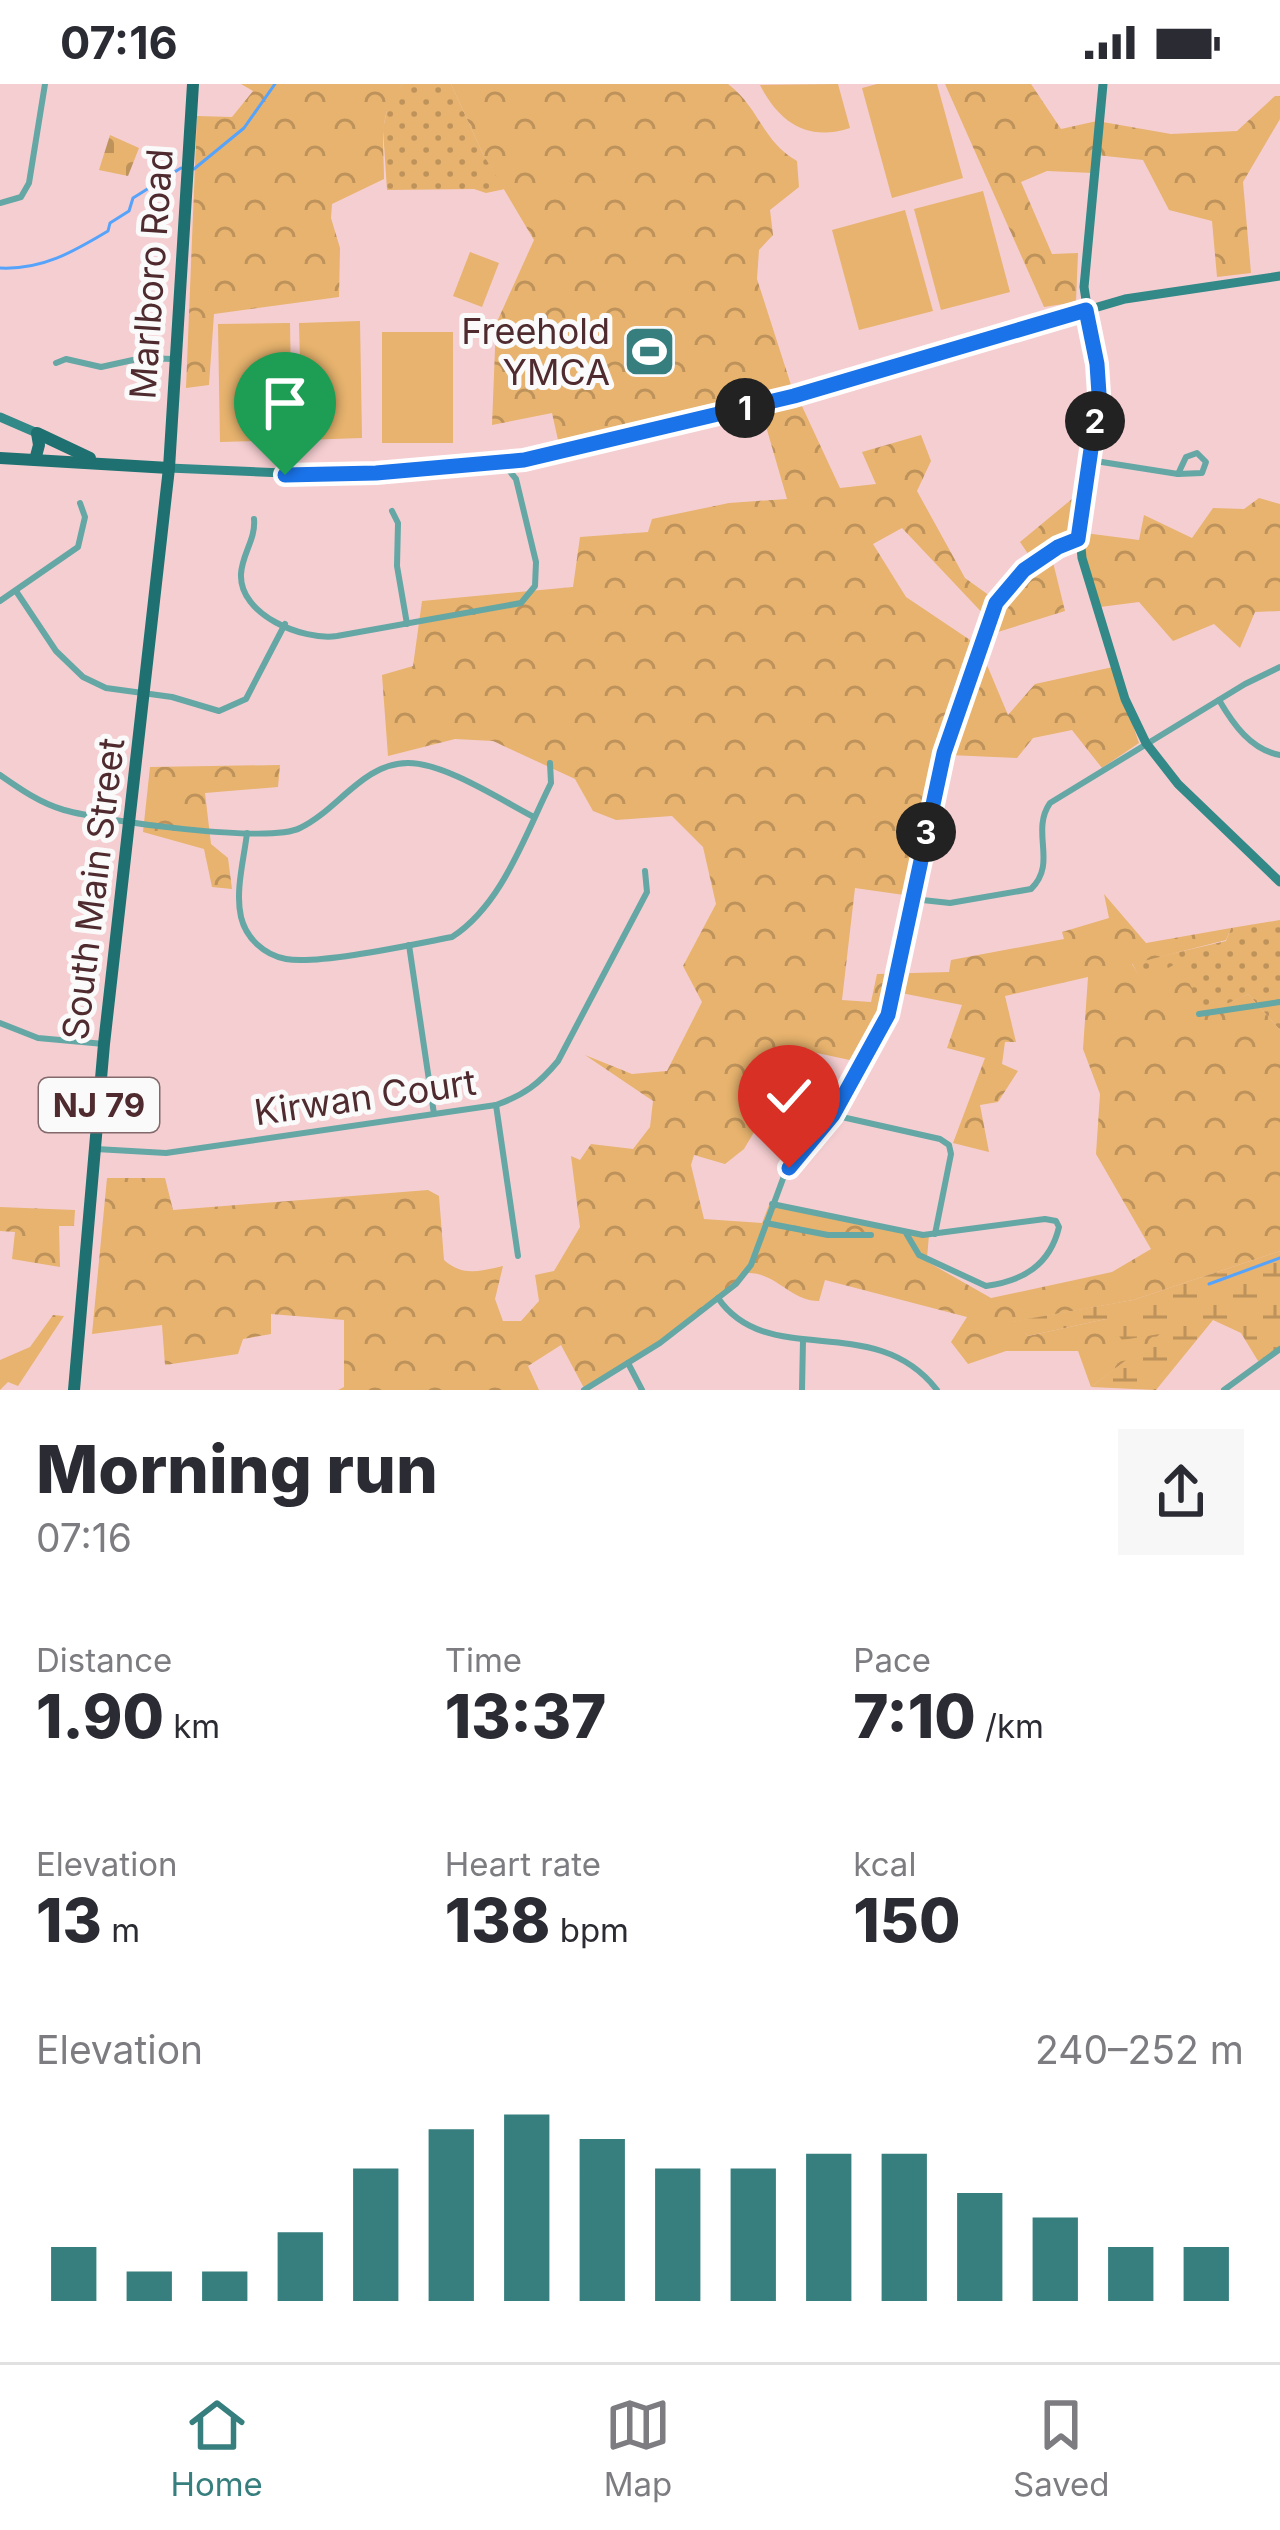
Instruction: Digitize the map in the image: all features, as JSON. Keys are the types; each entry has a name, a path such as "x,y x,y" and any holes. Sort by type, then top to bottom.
{"main road":[{"name":"Marlboro Road","path":"170,468 193,84"},
{"path":"1102,84 1086,310 1099,383 1078,539 1125,699 1146,743 1178,784 1280,882"},
{"path":"0,458 332,475 524,460 794,396 1086,310 1157,293 1280,276"},
{"path":"0,417 84,456 114,464"},
{"path":"34,460 37,433"},
{"name":"South Main Street","path":"74,1390 104,1044 170,468"}],"street":[{"path":"0,203 20,197 29,183 45,84"},
{"path":"56,363 66,359 101,367 142,358 176,360"},
{"path":"1089,460 1178,475 1202,473 1204,458 1190,454 1178,475"},
{"path":"516,479 524,460"},
{"path":"254,519 255,533 241,569 243,590 257,610 311,636 327,638 521,603 535,586 536,562 516,479 502,463"},
{"path":"0,601 78,547 86,517 80,503"},
{"path":"392,511 398,523 397,566 407,624"},
{"path":"584,1390 718,1298 752,1265 789,1168 833,1115 888,1015 944,753 996,603 1024,570 1078,539"},
{"path":"16,591 73,669 106,688 187,701 210,710 232,708 246,699 285,625"},
{"path":"913,898 950,903 1030,889 1045,866 1040,827 1050,803 1280,668"},
{"path":"1220,700 1234,724 1259,748 1280,755"},
{"path":"0,775 52,806 130,820 274,835 301,828 383,768 410,763 439,770 534,817"},
{"path":"247,833 239,906 244,928 262,949 295,960 452,937 470,926 488,904 550,783 550,763"},
{"name":"Kirwan Court","path":"96,1149 166,1153 496,1105 538,1086 558,1061 647,892 646,871"},
{"path":"409,945 434,1114"},
{"path":"1199,1014 1280,1002"},
{"path":"0,1023 38,1038 104,1044"},
{"path":"496,1105 518,1256"},
{"path":"833,1115 944,1140 951,1154 935,1234"},
{"path":"772,1204 906,1233 935,1234 1045,1219 1056,1221 1059,1231 1040,1265 1022,1277 992,1286 954,1274 920,1255 906,1233"},
{"path":"766,1223 828,1235 872,1235"},
{"path":"718,1298 745,1324 771,1334 889,1351 918,1367 938,1390"},
{"path":"802,1390 803,1338"},
{"path":"1230,1388 1280,1349"},
{"path":"628,1363 642,1390"}],"green space":[{"path":"241,84 403,84 386,116 384,179 332,204 340,248 339,297 214,314 209,385 186,388 197,116 232,117 253,91"},
{"path":"403,84 451,84 505,189 486,193 474,189 387,190 383,129 390,96"},
{"path":"451,84 728,84 776,144 797,161 799,187 770,210 773,235 759,250 757,279 791,385 558,440 552,413 492,425 496,324 534,240 483,154"},
{"path":"838,84 850,128 835,132 796,126 776,109 760,85"},
{"path":"937,84 963,178 892,198 862,88"},
{"path":"945,84 1031,84 1061,129 1097,121 1171,134 1237,131 1280,96 1280,119 1243,182 1251,273 1217,277 1212,221 1169,210 1143,160 1096,155 1093,173 1047,171 1021,182 1052,254 1078,253 1076,302 1044,307"},
{"path":"110,135 139,148 128,176 99,170"},
{"path":"983,191 1010,292 941,310 914,209"},
{"path":"905,210 933,311 859,330 832,230"},
{"path":"470,252 499,263 482,307 453,296"},
{"path":"360,321 362,438 302,440 299,323"},
{"path":"290,323 292,440 220,442 218,324"},
{"path":"382,332 453,332 453,443 382,443"},
{"path":"801,404 840,488 876,484 862,452 921,435 931,461 917,491 965,578 997,601 1035,564 1020,542 1084,489 1077,532 1139,540 1144,515 1192,538 1213,508 1244,509 1259,498 1280,504 1280,611 1255,612 1240,648 1214,624 1173,641 1139,602 1100,607 1078,544 1051,554 1065,611 982,637 989,620 902,528 873,544 906,597 979,646 1008,715 1035,684 1113,667 1139,743 1102,768 1072,730 1033,738 1017,758 949,755 911,896 855,888 842,1000 871,1002 877,974 949,972 951,960 1064,939 1062,932 1109,918 1104,894 1146,943 1231,928 1226,940 1132,964 1143,982 1177,963 1207,1013 1248,994 1280,1030 1280,1251 1133,1300 1013,1322 1028,1336 1106,1319 1163,1333 1091,1387 1078,1351 1006,1351 968,1364 951,1342 967,1317 825,1280 819,1301 809,1300 766,1277 746,1273 675,1334 584,1388 561,1345 528,1366 539,1390 338,1390 344,1387 344,1320 271,1314 271,1334 243,1339 238,1354 165,1365 162,1325 92,1334 107,1178 165,1178 173,1210 428,1190 439,1196 444,1260 465,1271 503,1266 495,1299 503,1321 521,1321 539,1301 535,1275 554,1271 580,1227 571,1156 580,1160 591,1144 633,1149 650,1127 653,1101 585,1055 632,1074 667,1071 702,1002 683,966 716,904 703,847 672,816 616,820 593,811 575,779 493,741 455,739 388,756 382,675 413,666 422,601 573,587 580,537 648,532 652,519 729,503 787,499 763,416","holes":["1088,977 1083,1049 1100,1094 1096,1154 1151,1249 1112,1272 991,1298 919,1257 927,1258 929,1235 769,1205 762,1223 704,1219 691,1165 694,1155 725,1164 744,1149 803,1050 859,1062 891,991 962,1005 947,1048 985,1058 953,1143 989,1152 980,1105 998,1102 1018,1071 1002,1064 1005,1042 1016,1042 1005,996"]},
{"path":"280,765 278,787 205,793 211,844 228,858 232,889 212,887 204,849 143,832 150,767"},
{"path":"1280,920 1280,1030 1248,994 1207,1014 1142,982 1132,963 1226,941 1231,928"},
{"path":"0,1207 75,1210 74,1226 59,1226 60,1267 12,1259 15,1232 0,1231"},
{"path":"1280,1251 1280,1351 1258,1361 1241,1333 1213,1320 1156,1390 1091,1387 1160,1334 1122,1340 1106,1319 1028,1336 1011,1322 1133,1300"},
{"path":"53,1315 64,1316 18,1386 8,1382 0,1390 0,1360 30,1347"}],"waterway":[{"path":"194,169 244,128 275,84"},
{"path":"0,268 43,263 82,246 108,231 110,223 129,211 133,198 181,168"},
{"path":"1209,1284 1280,1258"}],"place":[{"name":"Freehold YMCA","path":"649,352"}],"route":[{"path":"285,475 376,473 524,460 794,396 1086,310 1099,394 1078,539 1024,570 996,603 944,753 888,1015 833,1115 789,1168"}]}
